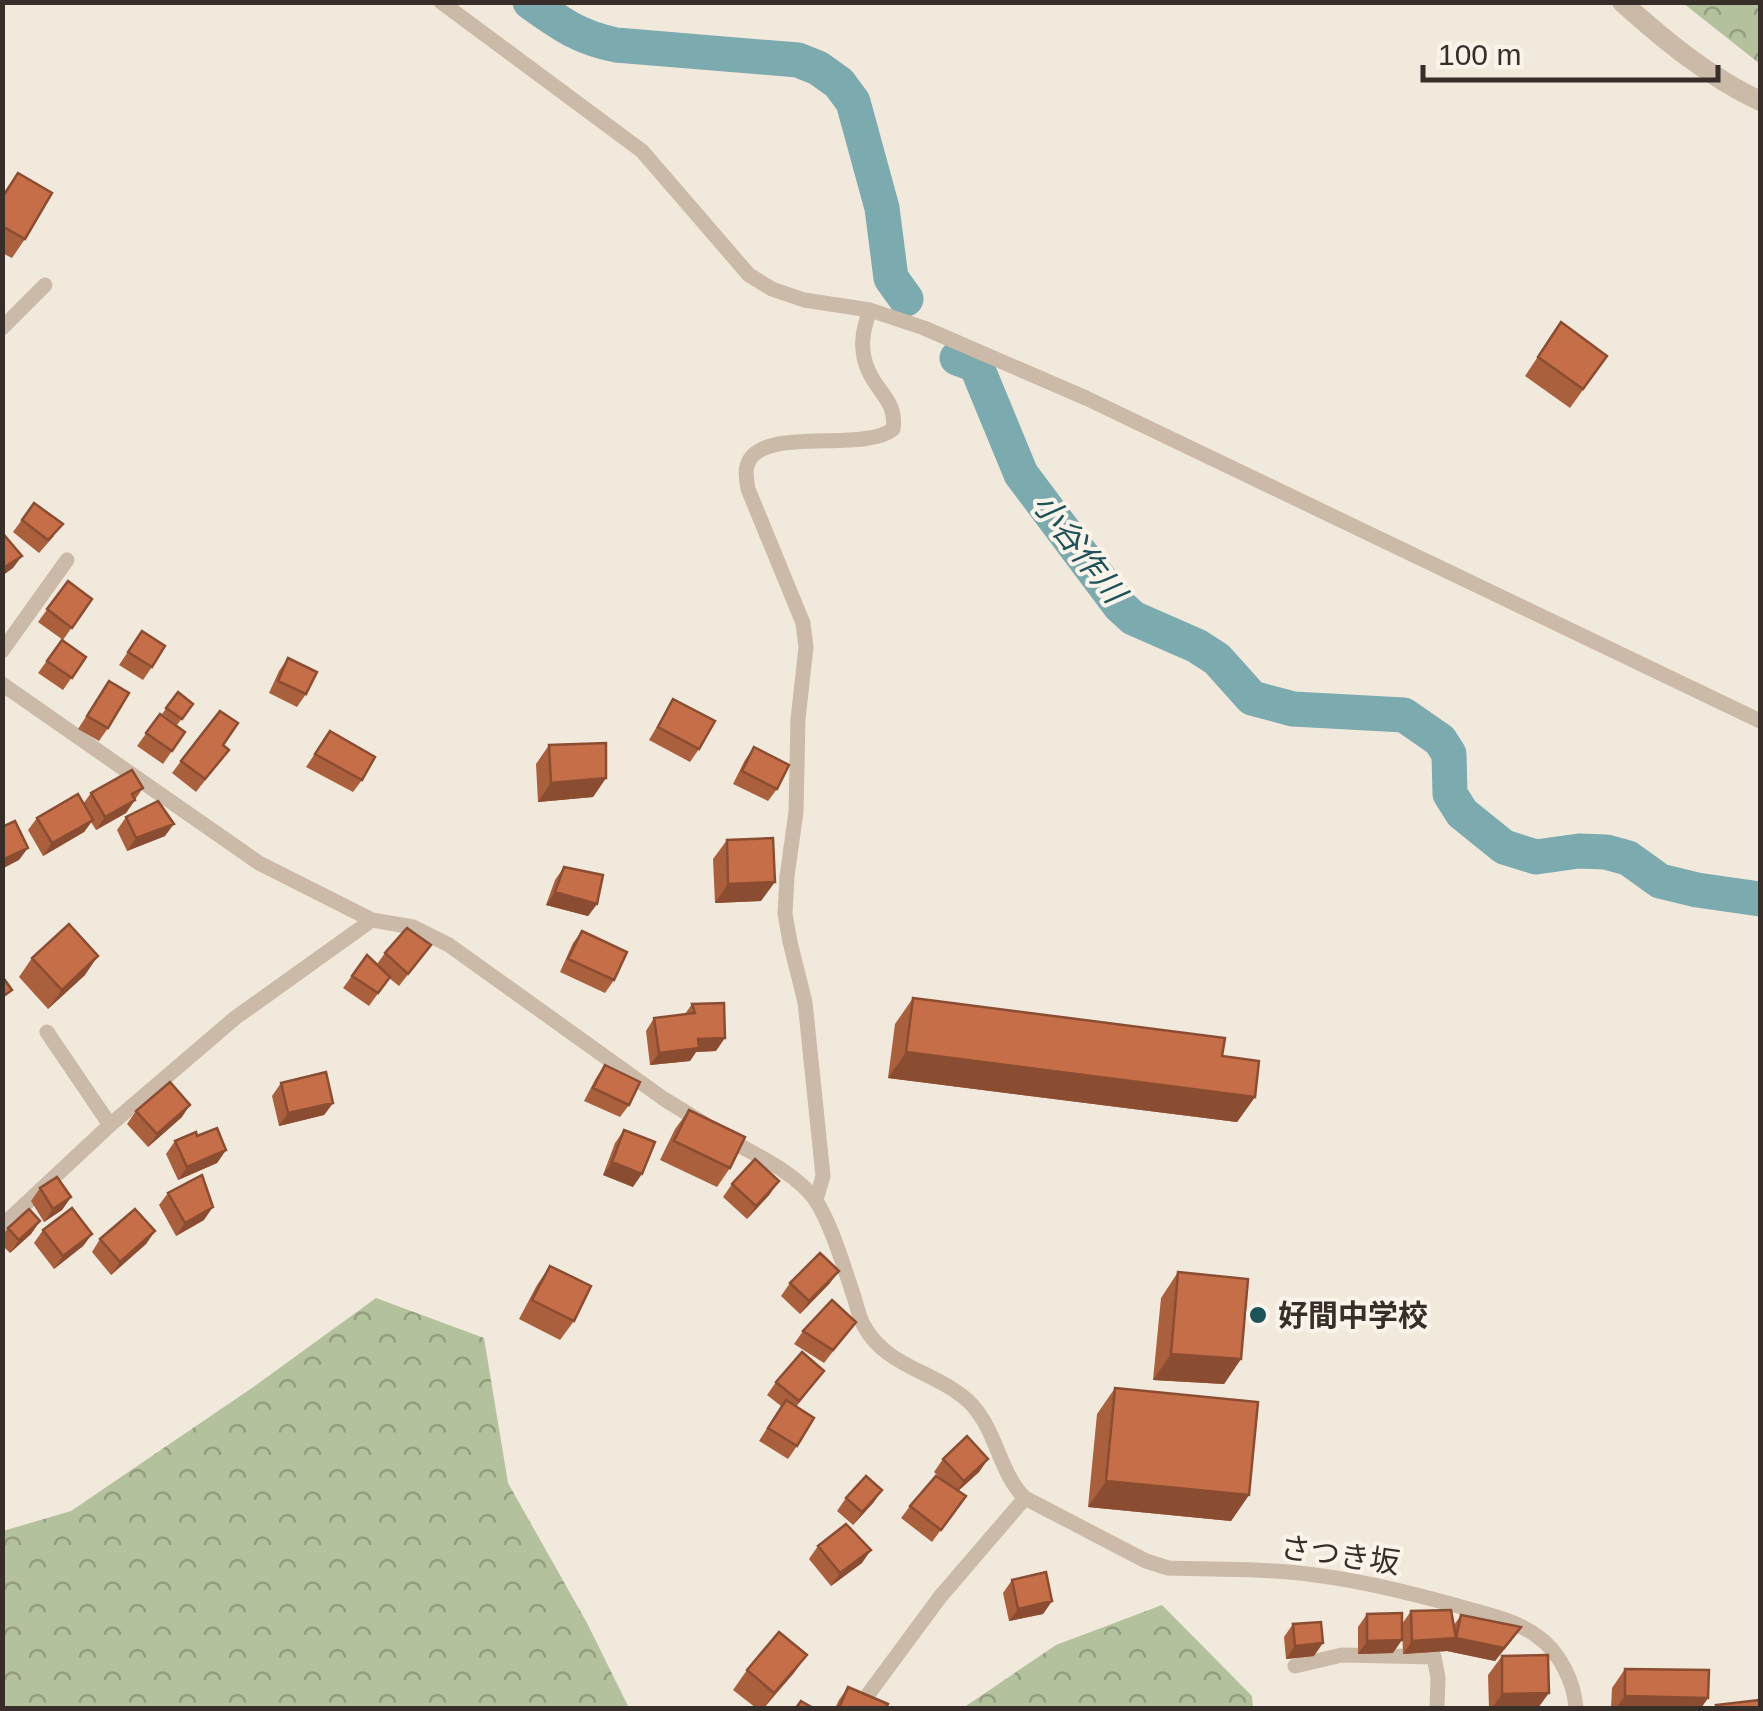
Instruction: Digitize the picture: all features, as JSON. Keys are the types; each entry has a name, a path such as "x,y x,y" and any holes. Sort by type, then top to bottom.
{"street":[{"path":"441,2 642,151 749,276 772,289 804,300 870,310 924,328 1086,398 1760,721"},
{"path":"1622,2 1668,43 1760,101"},
{"path":"2,328 45,285"},
{"path":"816,1200 823,1176 806,1002 785,914 806,647 803,623 748,489 746,466 754,455 771,445 790,441 838,442 886,435 893,429 895,416 869,372 861,342 870,310"},
{"path":"2,651 66,560"},
{"path":"2,684 260,863 372,920 413,927 449,944 664,1099 798,1182 816,1200 864,1326 898,1362 970,1402 983,1419 1016,1489 1025,1498 940,1596 861,1704"},
{"path":"2,1226 235,1018 372,920"},
{"path":"47,1032 110,1126"},
{"name":"さつき坂","path":"1025,1498 1146,1561 1168,1568 1310,1574 1350,1580 1510,1621 1553,1650 1568,1676 1576,1708"},
{"path":"1294,1666 1342,1656 1434,1658 1437,1708"}],"green space":[{"path":"1683,3 1760,3 1760,64"},
{"path":"376,1298 484,1338 508,1483 587,1623 629,1708 3,1708 3,1531 71,1511"},
{"path":"1162,1605 1252,1696 1253,1708 963,1708 1056,1645"}],"building":[{"path":"18,173 52,193 25,239 2,226 2,198"},
{"path":"1561,322 1607,356 1583,389 1538,357"},
{"path":"34,503 63,524 48,540 22,520"},
{"path":"5,536 22,556 2,569 2,538"},
{"path":"68,581 92,599 72,628 47,609"},
{"path":"142,631 165,646 152,667 128,652"},
{"path":"62,640 86,657 72,678 47,661"},
{"path":"288,658 317,672 306,694 278,681"},
{"path":"109,681 129,693 108,728 87,716"},
{"path":"178,692 193,704 182,719 166,708"},
{"path":"673,699 715,721 699,749 658,727"},
{"path":"220,711 238,723 223,745 229,750 205,779 181,761"},
{"path":"160,714 185,732 172,751 146,733"},
{"path":"330,731 375,757 362,780 315,754"},
{"path":"606,743 606,778 551,783 549,745"},
{"path":"754,747 789,765 777,789 742,771"},
{"path":"132,770 143,788 132,794 135,800 105,817 91,793"},
{"path":"78,794 93,820 52,843 37,818"},
{"path":"158,801 174,824 136,838 126,817"},
{"path":"15,821 28,848 2,860 2,827"},
{"path":"773,838 775,882 728,884 727,840"},
{"path":"564,867 603,875 597,904 555,892"},
{"path":"69,924 98,956 62,990 32,958"},
{"path":"407,928 431,945 408,974 385,953"},
{"path":"582,931 627,952 614,980 568,959"},
{"path":"367,955 390,977 378,993 352,976"},
{"path":"2,976 12,990 2,997"},
{"path":"913,998 1225,1038 1222,1056 1259,1061 1255,1097 906,1052"},
{"path":"724,1003 725,1038 698,1039 699,1048 659,1053 654,1018 695,1013 692,1004"},
{"path":"605,1065 640,1082 629,1105 593,1088"},
{"path":"326,1072 333,1103 288,1113 281,1083"},
{"path":"170,1082 190,1105 157,1134 136,1111"},
{"path":"689,1110 745,1137 730,1168 674,1141"},
{"path":"217,1128 226,1150 187,1167 175,1141"},
{"path":"624,1130 655,1142 642,1174 612,1162"},
{"path":"755,1159 779,1181 756,1206 732,1184"},
{"path":"202,1175 213,1207 185,1223 168,1193"},
{"path":"57,1177 71,1197 53,1209 40,1188"},
{"path":"72,1208 92,1234 63,1256 43,1230"},
{"path":"29,1209 40,1221 19,1240 8,1228"},
{"path":"135,1209 155,1231 120,1262 100,1239"},
{"path":"820,1253 839,1271 809,1301 790,1283"},
{"path":"550,1266 591,1286 574,1321 532,1300"},
{"path":"1178,1272 1248,1279 1241,1359 1171,1354"},
{"path":"832,1300 856,1322 833,1350 803,1331"},
{"path":"802,1352 824,1371 799,1401 776,1382"},
{"path":"1115,1388 1258,1402 1249,1495 1106,1481"},
{"path":"786,1400 814,1418 797,1446 768,1428"},
{"path":"967,1436 988,1459 964,1481 943,1459"},
{"path":"866,1476 882,1490 862,1512 846,1498"},
{"path":"936,1476 966,1496 941,1530 910,1506"},
{"path":"846,1524 871,1550 840,1573 818,1546"},
{"path":"1046,1572 1052,1601 1018,1609 1012,1580"},
{"path":"1451,1610 1456,1638 1412,1641 1411,1611"},
{"path":"1402,1613 1402,1640 1367,1641 1367,1614"},
{"path":"1461,1615 1521,1627 1504,1648 1456,1638"},
{"path":"1321,1622 1323,1643 1295,1646 1293,1624"},
{"path":"779,1632 807,1655 774,1693 747,1670"},
{"path":"1548,1655 1549,1693 1502,1694 1502,1656"},
{"path":"1625,1669 1709,1670 1708,1698 1625,1696"},
{"path":"848,1687 888,1704 886,1708 839,1708"},
{"path":"1760,1700 1760,1708 1716,1705"}],"waterway":[{"name":"小谷作川","path":"530,2 570,29 603,42 798,60 839,83 853,102 882,208 891,278 906,299"},
{"name":"小谷作川","path":"957,358 976,365 1021,474 1133,618 1217,659 1252,698 1293,709 1404,715 1440,740 1449,754 1450,794 1462,813 1504,847 1536,857 1606,852 1628,858 1660,881 1760,899"}],"place":[{"name":"好間中学校","path":"1258,1315"}]}
